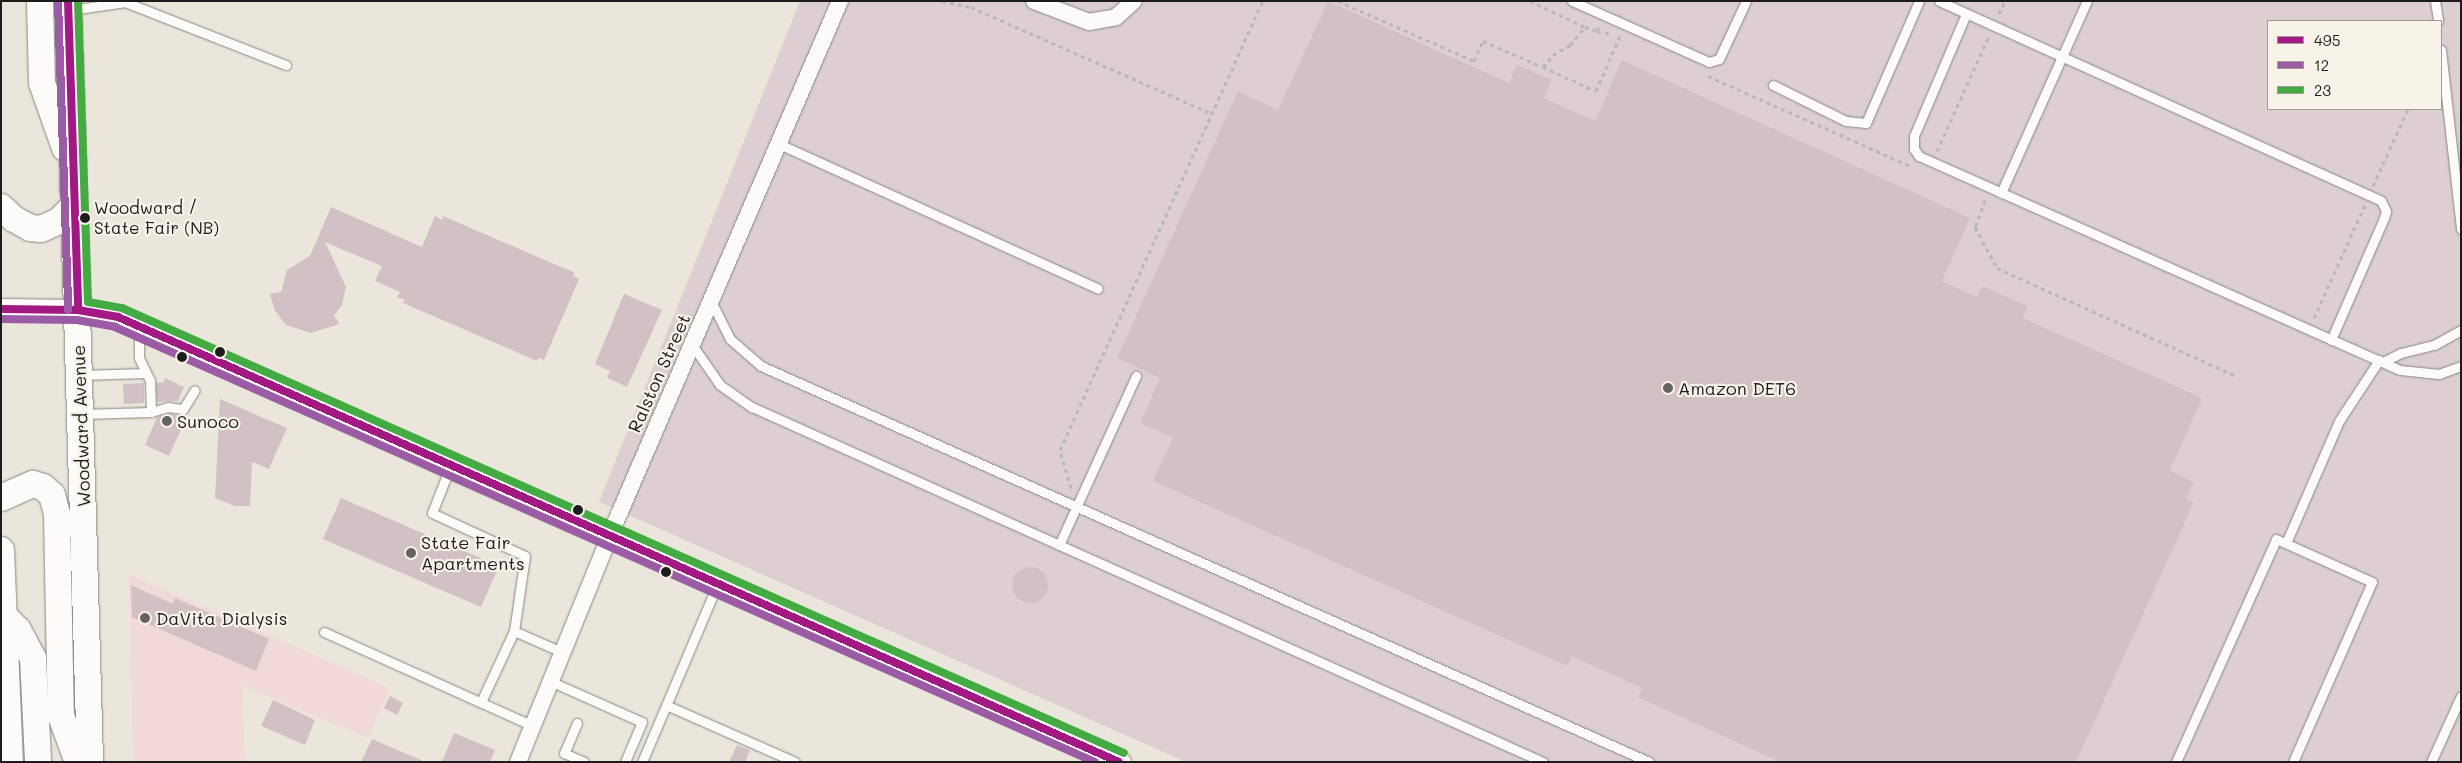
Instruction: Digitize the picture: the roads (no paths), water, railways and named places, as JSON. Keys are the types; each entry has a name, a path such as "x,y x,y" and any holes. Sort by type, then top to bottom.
{"main road":[{"path":"40,1 42,83 73,172"},
{"name":"Woodward Avenue","path":"68,6 90,762"},
{"path":"1,207 14,219 30,228 41,229 59,221 74,206"},
{"path":"1,498 32,484 43,487 52,496 56,514 61,716 78,762"},
{"path":"1,550 10,762"},
{"path":"4,616 18,630 33,658 38,762"}],"street":[{"name":"Ralston Street","path":"518,762 564,653 610,535 712,302 840,1"},
{"path":"1034,1 1089,22 1116,17 1134,1"},
{"path":"1,309 78,310 118,317 450,467 610,535 1120,762"}],"lane":[{"path":"1575,2 1709,62 1719,59 1746,1"},
{"path":"1773,85 1846,121 1866,123 1919,1"},
{"path":"1939,1 2381,201 2386,211 2384,218 2331,340"},
{"path":"2001,193 2087,1"},
{"path":"2435,1 2438,20"},
{"path":"68,6 125,2 286,65"},
{"path":"1966,14 1914,136 1914,149 1919,156 2400,370 2427,374 2461,366"},
{"path":"2442,59 2461,229"},
{"path":"779,144 1098,289"},
{"path":"712,302 730,339 761,366 1649,762"},
{"path":"139,328 139,358 150,381 151,412"},
{"path":"2286,543 2339,421 2382,361 2401,353 2434,345 2461,330"},
{"path":"693,346 720,385 752,407 1543,762"},
{"path":"80,375 146,373"},
{"path":"1059,545 1136,376"},
{"path":"81,414 151,412 168,408 182,409 195,390"},
{"path":"450,467 432,513 524,556 514,631 481,702"},
{"path":"2176,762 2276,539 2372,582 2293,762"},
{"path":"642,762 718,584"},
{"path":"514,631 564,653"},
{"path":"324,632 533,726"},
{"path":"552,682 642,722 625,762"},
{"path":"2431,762 2461,696"},
{"path":"666,705 795,762"},
{"path":"577,723 564,753 584,762"}],"place":[{"name":"Woodward / State Fair (NB)","path":"85,218"},
{"name":"Amazon DET6","path":"1668,388"},
{"name":"Sunoco","path":"167,421"},
{"name":"State Fair Apartments","path":"411,553"},
{"name":"DaVita Dialysis","path":"145,618"}]}
